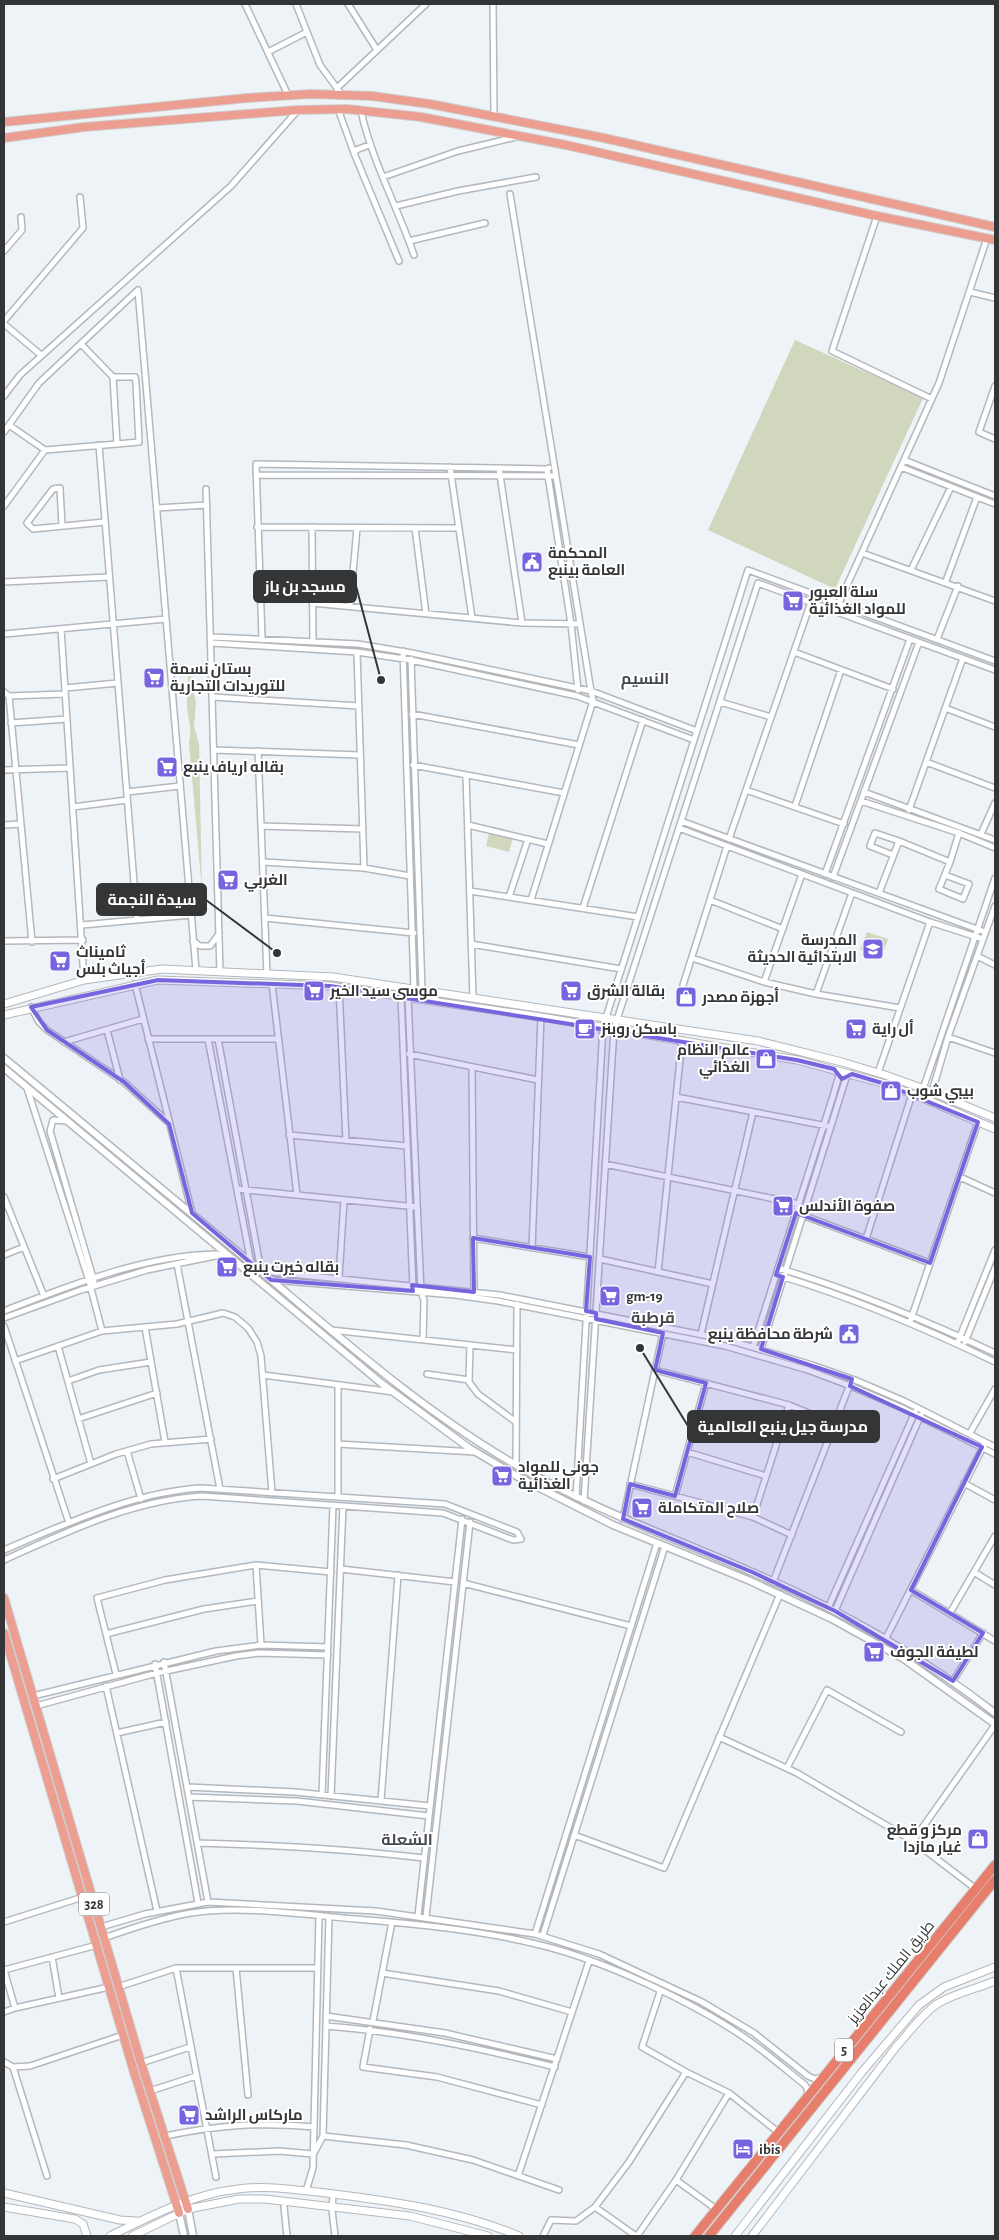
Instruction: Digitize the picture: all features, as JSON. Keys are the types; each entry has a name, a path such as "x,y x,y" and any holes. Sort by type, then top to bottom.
{"highway":[{"name":"طريق الملك عبدالعزيز","path":"695,2236 995,1865"},
{"name":"طريق الملك عبدالعزيز","path":"710,2236 995,1880"}],"main road":[{"path":"4,122 118,109 288,95 372,96 430,104 614,140 995,227"},
{"path":"4,138 84,127 298,110 338,109 421,117 519,136 878,216 991,239"},
{"path":"4,1004 84,980 162,969 333,977 758,1041 878,1073 932,1092 995,1118"},
{"path":"4,1015 31,1007 135,984 175,980 339,987 754,1051 852,1074 912,1094 995,1129"},
{"name":"328","path":"4,1598 118,1987 188,2209"},
{"path":"4,1634 123,2035 179,2213"},
{"path":"734,2236 862,2072 919,2005 944,1987 995,1968"},
{"path":"752,2236 896,2047 923,2018 936,2005 951,1996 995,1980"},
{"path":"110,2236 185,2201 238,2188 266,2188 412,2204 519,2236"},
{"path":"4,2193 120,2220 145,2219"},
{"path":"13,2208 15,2196"},
{"path":"132,2236 188,2209 248,2199 272,2199 410,2216 488,2236"},
{"path":"4,2206 75,2219 83,2224 87,2236"}],"street":[{"path":"245,4 288,95"},
{"path":"296,4 320,65 342,95"},
{"path":"348,4 377,50"},
{"path":"337,88 426,4"},
{"path":"493,4 494,116"},
{"path":"268,52 307,32"},
{"path":"338,109 354,153 399,261"},
{"path":"4,396 20,374 231,186 298,110"},
{"path":"361,111 369,144 396,206 414,255"},
{"path":"383,177 458,151 519,136"},
{"path":"354,153 356,150 369,144"},
{"path":"396,206 458,191 536,177"},
{"path":"510,194 593,701 531,900"},
{"path":"41,355 4,322 82,228 80,197"},
{"path":"878,216 832,351 932,399"},
{"path":"4,251 22,230 21,217"},
{"path":"409,241 449,230 485,224"},
{"path":"839,603 932,399 991,239"},
{"path":"4,432 39,383 138,290 196,970"},
{"path":"970,292 995,298"},
{"path":"81,344 112,377 117,444"},
{"path":"9,425 45,450 140,442 135,377 112,377"},
{"path":"136,383 146,381"},
{"path":"995,386 979,432 995,438"},
{"path":"139,430 150,428"},
{"path":"99,445 137,920"},
{"path":"4,506 45,450"},
{"path":"904,460 995,496"},
{"path":"262,638 256,464 554,468"},
{"path":"450,467 472,618"},
{"path":"901,467 995,504"},
{"path":"499,468 522,623"},
{"path":"547,468 571,624 578,688 577,696"},
{"path":"256,475 556,476"},
{"path":"912,570 951,487"},
{"path":"62,526 60,488 53,489 27,523 33,529 105,522"},
{"path":"206,489 212,640 220,972"},
{"path":"946,581 977,497"},
{"path":"157,508 207,505"},
{"path":"257,527 458,528"},
{"path":"312,528 313,641"},
{"path":"350,606 357,528"},
{"path":"415,528 426,614"},
{"path":"862,553 946,581 994,600 995,593"},
{"path":"576,1497 603,1027 748,570 995,661"},
{"path":"584,1501 614,1029 761,575"},
{"path":"4,582 110,577"},
{"path":"758,583 995,670"},
{"path":"937,639 958,586"},
{"path":"729,839 811,602"},
{"path":"312,603 522,623 580,624"},
{"path":"4,634 166,619"},
{"path":"60,629 82,925 84,980"},
{"path":"212,640 262,638 313,641 402,651 591,691 697,731"},
{"path":"825,874 910,639"},
{"path":"212,640 357,652 410,660 577,696 694,740"},
{"path":"833,877 919,642"},
{"path":"402,651 414,989"},
{"path":"357,652 364,868"},
{"path":"794,652 892,689"},
{"path":"412,653 410,660 413,764 422,990"},
{"path":"909,810 963,658"},
{"path":"795,806 841,670"},
{"path":"65,688 118,683"},
{"path":"32,942 11,723 6,694 65,694"},
{"path":"213,697 358,706"},
{"path":"720,702 771,717"},
{"path":"945,708 995,727"},
{"path":"412,714 579,745"},
{"path":"11,723 67,719"},
{"path":"583,908 643,720"},
{"path":"214,750 360,755"},
{"path":"258,752 267,974"},
{"path":"926,762 995,788"},
{"path":"413,764 564,793"},
{"path":"4,770 70,768"},
{"path":"466,774 473,998"},
{"path":"127,792 180,786"},
{"path":"746,790 844,824"},
{"path":"864,792 995,840"},
{"path":"73,806 127,800"},
{"path":"861,801 995,848"},
{"path":"981,834 995,803"},
{"path":"681,821 985,932"},
{"path":"4,825 20,824"},
{"path":"468,825 548,844"},
{"path":"261,826 363,828"},
{"path":"679,828 930,922 983,939"},
{"path":"893,855 870,846 875,833 950,862"},
{"path":"945,875 968,884 963,899 940,889 959,834"},
{"path":"509,897 528,840"},
{"path":"879,894 898,841"},
{"path":"683,985 727,846"},
{"path":"263,862 364,868 410,876"},
{"path":"764,982 802,874"},
{"path":"923,1089 995,878"},
{"path":"470,891 638,917"},
{"path":"816,994 852,893"},
{"path":"710,900 783,929"},
{"path":"932,1092 948,1037 995,907"},
{"path":"82,925 191,915"},
{"path":"265,918 420,933"},
{"path":"878,1073 930,922"},
{"path":"194,942 200,946 210,946 219,934"},
{"path":"4,941 83,940"},
{"path":"472,944 621,968"},
{"path":"977,956 995,965"},
{"path":"692,958 764,982 816,994 900,1008"},
{"path":"135,984 192,1213"},
{"path":"272,984 296,1196"},
{"path":"339,987 346,1140"},
{"path":"404,997 403,1053 413,1291"},
{"path":"404,997 410,1054 421,1292 424,1300 423,1340"},
{"path":"31,1007 39,1022 64,1042 121,1080 170,1124"},
{"path":"532,1248 541,1017"},
{"path":"64,1042 143,1019"},
{"path":"107,1030 121,1080"},
{"path":"948,1037 995,1052"},
{"path":"148,1039 278,1039"},
{"path":"208,1039 251,1263"},
{"path":"218,1039 261,1271"},
{"path":"658,1272 682,1040"},
{"path":"403,1053 538,1080"},
{"path":"4,1058 331,1330 446,1420 516,1465 584,1501 773,1582 831,1609 886,1638 953,1681 995,1713"},
{"path":"472,1066 474,1295"},
{"path":"761,1349 786,1270 827,1126 839,1075 834,1069"},
{"path":"5,1070 394,1392 476,1452 584,1510 657,1543 780,1594 832,1619 904,1659 995,1724 913,1841"},
{"path":"753,1347 798,1204 846,1078 852,1074"},
{"path":"27,1088 89,1281 102,1332"},
{"path":"866,1239 912,1094"},
{"path":"676,1097 827,1126"},
{"path":"701,1334 753,1112"},
{"path":"68,1121 53,1120 50,1131 96,1279"},
{"path":"910,1322 978,1122"},
{"path":"290,1135 407,1146"},
{"path":"606,1164 798,1204"},
{"path":"960,1177 995,1193"},
{"path":"237,1189 417,1207"},
{"path":"4,1197 44,1296"},
{"path":"339,1278 344,1200"},
{"path":"798,1204 802,1215 930,1262"},
{"path":"473,1238 590,1257"},
{"path":"4,1255 24,1247"},
{"path":"960,1345 960,1337 995,1250"},
{"path":"4,1311 89,1281 154,1261 194,1254 225,1254"},
{"path":"4,1318 90,1287 177,1264 199,1261 225,1254"},
{"path":"600,1259 712,1284"},
{"path":"177,1264 220,1489"},
{"path":"778,1268 839,1286 912,1314 995,1353"},
{"path":"960,1345 966,1339 995,1268"},
{"path":"261,1271 421,1286 586,1314 596,1320 725,1346 808,1370 850,1386 914,1414 995,1454"},
{"path":"776,1275 835,1292 910,1322 995,1362"},
{"path":"90,1287 96,1279"},
{"path":"271,1280 474,1295 517,1304 586,1314 596,1313 701,1334 761,1349 852,1379 917,1407 995,1447"},
{"path":"516,1465 517,1304"},
{"path":"15,1361 102,1332 188,1321 223,1313 235,1317 248,1328 256,1342 263,1376 272,1493"},
{"path":"4,1326 69,1523"},
{"path":"145,1327 166,1442"},
{"path":"331,1330 516,1350"},
{"path":"623,1519 663,1333"},
{"path":"470,1345 469,1380 478,1394 516,1422"},
{"path":"58,1346 90,1464"},
{"path":"68,1381 100,1370 151,1362"},
{"path":"655,1370 789,1405 835,1424"},
{"path":"427,1374 469,1380"},
{"path":"263,1376 394,1392"},
{"path":"773,1582 852,1379"},
{"path":"675,1496 706,1383"},
{"path":"338,1385 338,1497"},
{"path":"970,1434 995,1389"},
{"path":"78,1419 157,1394"},
{"path":"753,1518 789,1405"},
{"path":"831,1609 917,1407"},
{"path":"831,1609 923,1410"},
{"path":"697,1416 778,1439"},
{"path":"54,1479 90,1464 151,1444 211,1439"},
{"path":"886,1638 986,1442"},
{"path":"338,1444 476,1452"},
{"path":"127,1451 141,1499"},
{"path":"687,1452 766,1476"},
{"path":"630,1484 753,1518 792,1534"},
{"path":"964,1484 995,1500"},
{"path":"4,1550 109,1508 183,1489 220,1489 445,1504 517,1532 521,1538 513,1540 443,1513 202,1496 186,1497 112,1515 4,1560"},
{"path":"322,1795 333,1506"},
{"path":"331,1796 343,1506"},
{"path":"418,1916 462,1519"},
{"path":"426,1917 470,1522"},
{"path":"950,1613 995,1539"},
{"path":"535,1934 657,1543"},
{"path":"543,1935 665,1546"},
{"path":"116,1674 97,1598 165,1580 256,1565 331,1572"},
{"path":"256,1565 261,1645"},
{"path":"341,1569 455,1582"},
{"path":"974,1572 995,1585"},
{"path":"381,1801 398,1575"},
{"path":"463,1583 631,1626"},
{"path":"910,1590 995,1642"},
{"path":"574,1835 664,1868 780,1594"},
{"path":"106,1634 204,1608 258,1601"},
{"path":"953,1681 983,1633"},
{"path":"33,1696 155,1664 216,1651 261,1645 328,1647"},
{"path":"36,1706 166,1670 259,1653 328,1655"},
{"path":"164,1662 208,1902"},
{"path":"155,1664 198,1902"},
{"path":"106,1686 157,1911"},
{"path":"787,1768 827,1690 901,1732"},
{"path":"117,1733 166,1722"},
{"path":"719,1737 787,1768 913,1841 976,1890"},
{"path":"188,1787 322,1795 430,1806"},
{"path":"190,1797 297,1800 429,1816"},
{"path":"198,1844 296,1846 359,1850 424,1858"},
{"path":"4,1922 83,1897"},
{"path":"101,1927 157,1911 198,1902 208,1902 279,1904 418,1916 543,1935 599,1954 688,1995 754,2034 808,2076 815,2079 823,2076"},
{"path":"104,1938 146,1923 207,1911 319,1916 392,1922 523,1941 589,1961 703,2013 749,2040 805,2084 808,2090 807,2096"},
{"path":"306,2191 313,2168 319,1916"},
{"path":"313,2154 323,2136 329,1917"},
{"path":"372,2021 392,1922"},
{"path":"15,2008 4,1970 97,1945"},
{"path":"52,1957 59,1998"},
{"path":"518,2176 589,1961"},
{"path":"118,1987 176,1968 318,1968"},
{"path":"176,1968 216,2177"},
{"path":"236,1968 248,2095"},
{"path":"382,1973 499,1991 572,2012"},
{"path":"4,2012 109,1987"},
{"path":"660,1992 642,2047 686,2072 729,2093 778,2132"},
{"path":"326,2016 372,2021 445,2033 558,2058"},
{"path":"326,2026 370,2030 482,2049 555,2067"},
{"path":"370,2030 363,2067 437,2077 542,2105"},
{"path":"4,2062 13,2067 30,2066 123,2035"},
{"path":"141,2063 190,2047"},
{"path":"13,2067 47,2176"},
{"path":"544,2236 551,2220 576,2221 595,2206 629,2162 686,2072"},
{"path":"150,2091 196,2076"},
{"path":"595,2206 637,2236 676,2180 729,2093"},
{"path":"165,2136 207,2127 250,2124 314,2127"},
{"path":"323,2136 406,2145 473,2160 559,2190"},
{"path":"213,2154 279,2151 313,2154"},
{"path":"676,2180 716,2209"},
{"path":"333,2194 332,2206 336,2236"},
{"path":"284,2208 288,2236"},
{"path":"188,2209 193,2236"},
{"path":"179,2213 184,2236"}],"highlighted area":[{"path":"158,980 330,986 797,1060 834,1069 842,1079 852,1074 882,1083 978,1122 930,1263 796,1213 776,1275 783,1277 761,1349 852,1379 850,1386 982,1447 911,1590 983,1633 953,1681 835,1611 752,1572 623,1519 630,1484 675,1496 706,1383 655,1370 663,1333 596,1319 596,1313 586,1311 590,1257 473,1238 474,1292 412,1285 413,1291 271,1280 192,1213 169,1124 124,1082 47,1030 31,1007"}],"green space":[{"path":"795,340 923,398 835,589 708,530"},
{"path":"186,668 192,668 191,680 196,703 194,726 199,744 202,891 189,743 188,680"},
{"path":"489,833 513,838 509,852 486,846"},
{"path":"867,932 888,939 881,958 860,950"}],"place":[{"name":"المحكمة العامة بينبع","path":"532,562"},
{"name":"سلة العبور للمواد الغذائية","path":"793,601"},
{"name":"بستان نسمة للتوريدات التجارية","path":"154,678"},
{"name":"مسجد بن باز","path":"381,680"},
{"name":"بقاله ارياف ينبع","path":"167,767"},
{"name":"الغربي","path":"228,880"},
{"name":"المدرسة الابتدائية الحديثة","path":"873,949"},
{"name":"سيدة النجمة","path":"277,953"},
{"name":"ثاميناث أجياث بلس","path":"60,961"},
{"name":"موسى سيد الخير","path":"314,991"},
{"name":"بقالة الشرق","path":"571,991"},
{"name":"أجهزة مصدر","path":"686,997"},
{"name":"باسكن روبنز","path":"585,1029"},
{"name":"أل راية","path":"856,1029"},
{"name":"عالم النظام الغذائي","path":"766,1059"},
{"name":"بيبي شوب","path":"891,1091"},
{"name":"صفوة الأندلس","path":"783,1206"},
{"name":"بقاله خيرت ينبع","path":"227,1267"},
{"name":"gm-19","path":"610,1296"},
{"name":"شرطة محافظة ينبع","path":"849,1334"},
{"name":"مدرسة جيل ينبع العالمية","path":"640,1348"},
{"name":"جوني للمواد الغذائية","path":"502,1476"},
{"name":"صلاح المتكاملة","path":"642,1508"},
{"name":"لطيفة الجوف","path":"874,1652"},
{"name":"مركز و قطع غيار مازدا","path":"978,1839"},
{"name":"ماركاس الراشد","path":"189,2115"},
{"name":"ibis","path":"743,2149"}],"district":[{"name":"النسيم","path":"645,678"},
{"name":"قرطبة","path":"653,1317"},
{"name":"الشعلة","path":"407,1839"}]}
